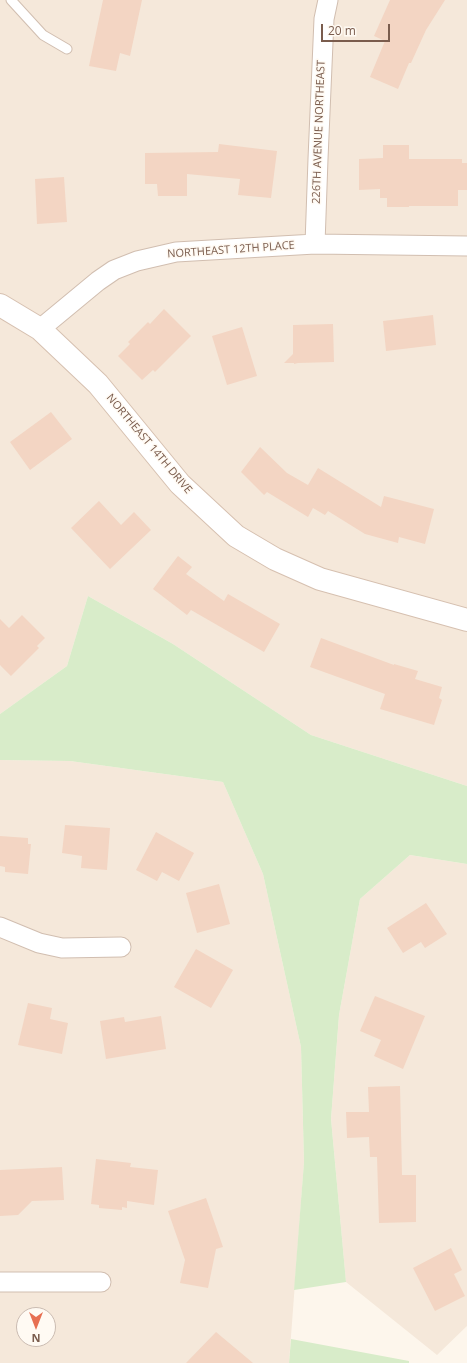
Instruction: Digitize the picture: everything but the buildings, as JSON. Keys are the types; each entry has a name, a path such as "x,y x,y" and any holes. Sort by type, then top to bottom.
{"street":[{"name":"226TH AVENUE NORTHEAST","path":"315,244 324,19 328,0"},
{"name":"NORTHEAST 12TH PLACE","path":"40,329 98,281 114,270 137,261 176,252 315,244 467,246"},
{"path":"0,305 40,329"},
{"name":"NORTHEAST 14TH DRIVE","path":"40,329 98,384 180,484 236,536 275,560 320,579 467,620"},
{"path":"0,927 39,943 62,948 121,947"},
{"path":"0,1282 101,1282"}],"lane":[{"path":"11,0 43,35 67,50"}],"shaded area":[{"path":"0,0 467,0 467,786 311,735 173,644 88,596 67,666 0,714"},
{"path":"0,760 70,761 223,782 263,874 301,1047 304,1162 289,1363 0,1363"},
{"path":"410,855 467,864 467,1326 437,1355 346,1282 331,1119 339,1015 360,899"}],"green space":[{"path":"88,596 173,644 311,735 467,786 467,864 410,855 360,899 339,1015 331,1119 346,1282 294,1290 304,1162 301,1047 263,874 223,782 70,761 0,760 0,714 67,666"},
{"path":"291,1339 409,1361 409,1363 289,1363"}]}
